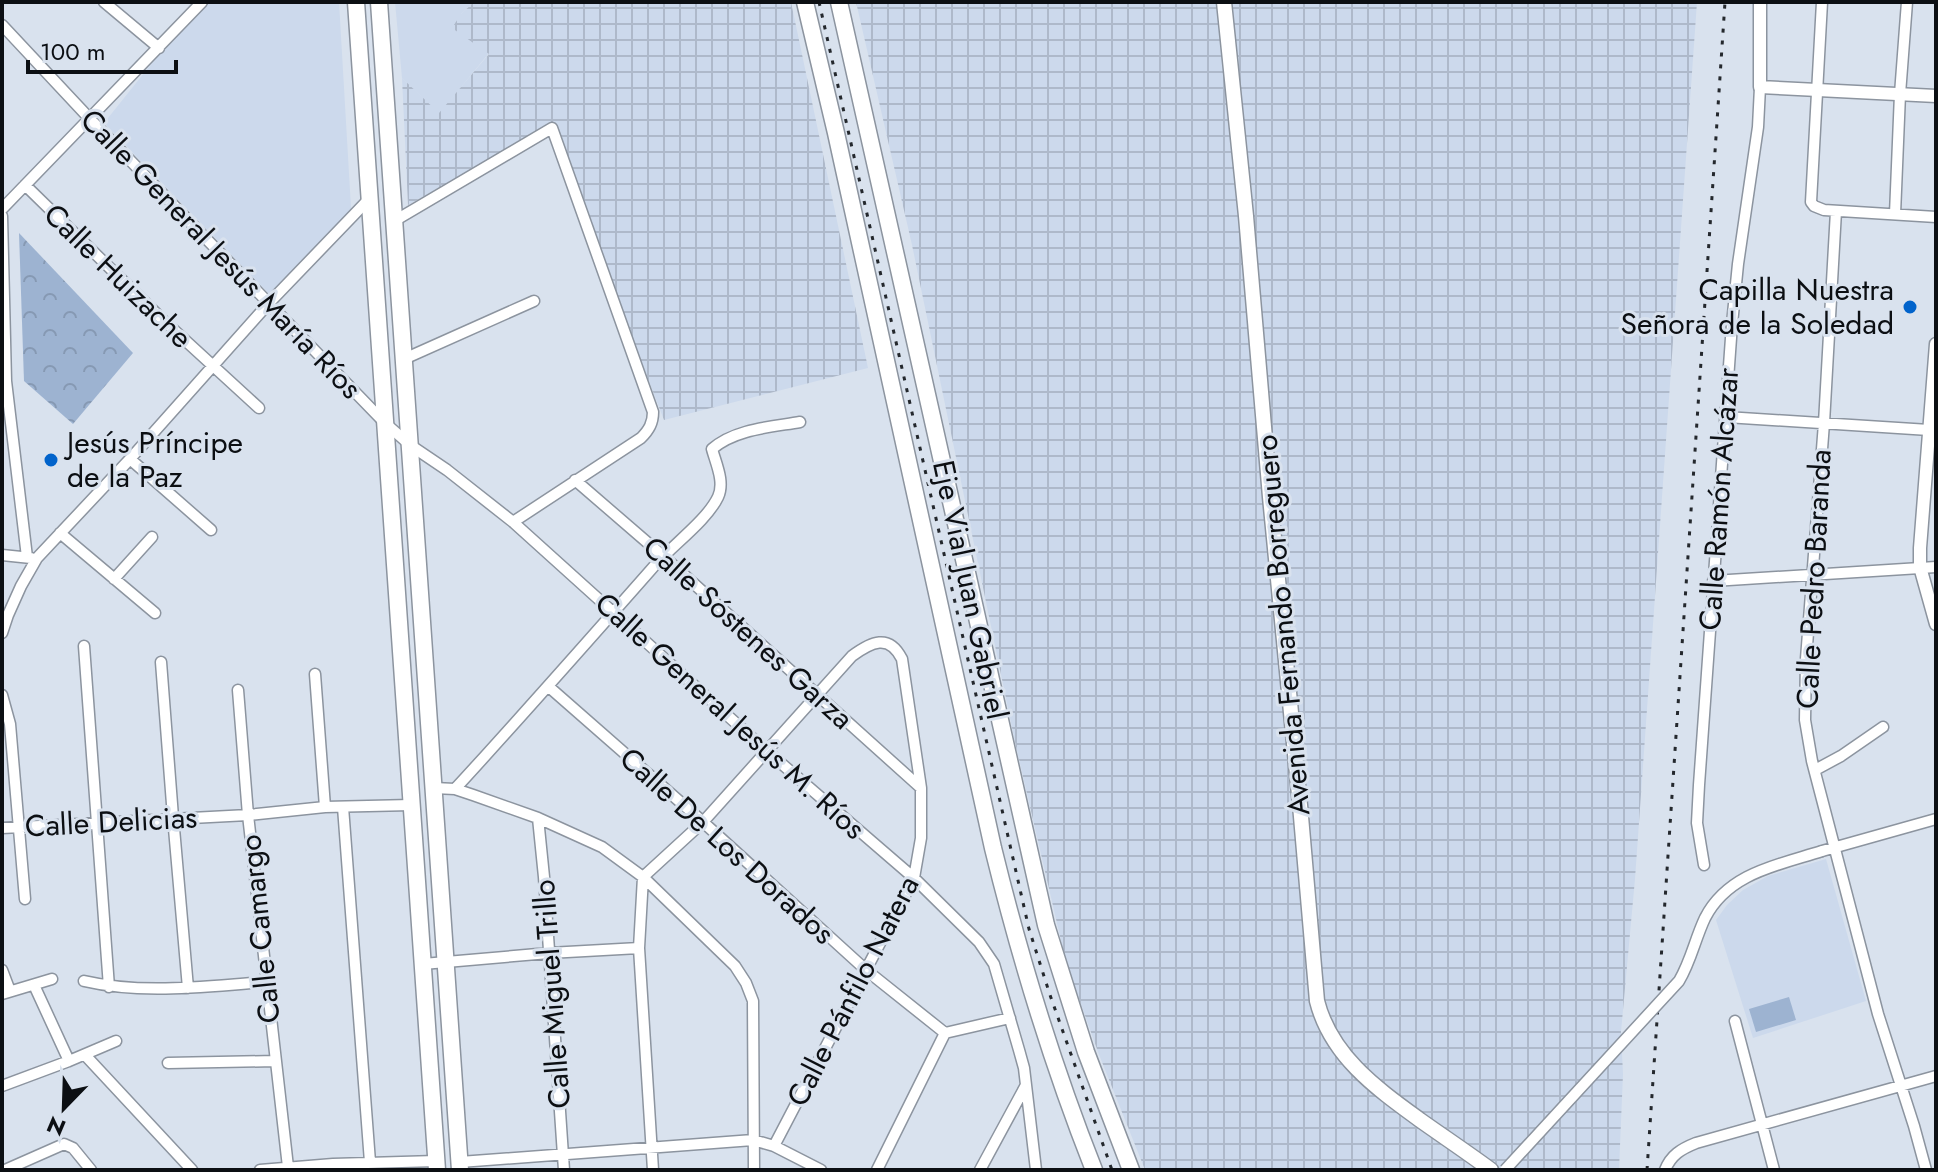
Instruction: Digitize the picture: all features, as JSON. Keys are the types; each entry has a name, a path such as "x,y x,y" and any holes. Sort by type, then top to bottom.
{"main road":[{"path":"356,2 437,1166"},
{"path":"379,2 460,1166"},
{"name":"Eje Vial Juan Gabriel","path":"805,2 1013,930 1050,1052 1094,1170"},
{"name":"Eje Vial Juan Gabriel","path":"839,2 1046,925 1082,1040 1131,1170"},
{"name":"Avenida Fernando Borreguero","path":"1224,2 1317,1001 1323,1021 1336,1045 1356,1069 1378,1090 1491,1170"}],"street":[{"path":"104,2 159,48"},
{"path":"2,209 202,2"},
{"path":"1760,2 1760,87 1936,96"},
{"path":"1822,2 1810,198 1814,206 1836,211 1936,217"},
{"path":"1895,214 1907,2"},
{"name":"Calle General Jesús María Ríos","path":"2,25 384,422 410,445"},
{"name":"Calle Ramón Alcázar","path":"1704,865 1697,823 1713,581 1738,264 1758,127 1760,87"},
{"path":"396,220 552,128 653,412 650,428 641,438 513,522"},
{"name":"Calle Huizache","path":"25,185 128,287 259,408"},
{"path":"2,633 5,614 32,558 130,459 269,303 370,198"},
{"name":"Calle Pedro Baranda","path":"1836,211 1805,720 1878,1014 1926,1170"},
{"path":"2,216 4,382 32,558"},
{"path":"404,359 534,301"},
{"path":"1936,344 1920,567 1936,624"},
{"path":"1726,417 1929,430"},
{"path":"455,789 663,556 708,512 721,487 712,449 733,435 800,422"},
{"name":"Calle General Jesús M. Ríos","path":"410,445 513,522 768,752 914,878 979,942 994,964 1022,1059 1036,1170"},
{"path":"130,459 211,530"},
{"name":"Calle Sóstenes Garza","path":"575,480 921,788"},
{"path":"60,533 155,613"},
{"path":"114,579 152,537"},
{"path":"2,555 32,558"},
{"path":"1713,581 1936,567"},
{"name":"Calle Pánfilo Natera","path":"774,1146 914,878 921,838 921,788 902,659 893,645 884,642 863,648 817,694"},
{"path":"84,646 109,987"},
{"path":"161,662 188,988"},
{"path":"315,674 325,807"},
{"name":"Calle De Los Dorados","path":"549,687 866,970 945,1033"},
{"name":"Calle Camargo","path":"238,690 248,815 288,1167"},
{"path":"653,1170 639,948 643,877 703,822 817,694"},
{"path":"2,695 10,724 25,899"},
{"path":"1815,770 1883,727"},
{"path":"434,788 455,789 538,818 602,847 643,877 735,966 753,1001 754,1170"},
{"name":"Calle Delicias","path":"2,828 248,815 325,807 411,805"},
{"path":"343,807 370,1162"},
{"name":"Calle Miguel Trillo","path":"538,818 564,1170"},
{"path":"1505,1170 1679,981 1708,912 1730,887 1748,875 1835,846 1936,819"},
{"path":"423,964 639,948"},
{"path":"2,970 6,993 52,979"},
{"path":"84,981 109,987 188,988 266,982"},
{"path":"34,985 69,1061"},
{"path":"877,1170 945,1033 1010,1018"},
{"path":"1735,1021 1774,1170"},
{"path":"2,1086 116,1041"},
{"path":"85,1055 192,1170"},
{"path":"168,1063 275,1061"},
{"path":"1665,1170 1674,1155 1696,1143 1936,1076"},
{"path":"980,1170 1026,1085"},
{"path":"460,1166 563,1153 753,1140 774,1146 821,1170"},
{"path":"5,1170 23,1166 64,1144 73,1148 91,1170"},
{"path":"260,1170 370,1162 437,1166"}],"shaded area":[{"path":"201,2 339,2 352,225 274,299 104,123"},
{"path":"395,2 474,2 461,14 489,53 439,114 402,78"},
{"path":"474,2 791,2 868,368 664,420 550,127 408,205 402,78 439,113 489,54 452,28"},
{"path":"856,2 1697,2 1635,879 1621,1032 1623,1074 1619,1170 1145,1170 1066,962 1015,742 912,245"},
{"path":"1826,859 1866,1001 1753,1038 1716,920 1743,890 1768,876"}],"green space":[{"path":"19,233 133,353 73,424 24,381"},
{"path":"1789,997 1796,1020 1756,1032 1749,1009"}],"railway":[{"path":"819,2 1029,929 1112,1170"},
{"path":"1647,1170 1725,2"}],"place":[{"name":"Capilla Nuestra Señora de la Soledad","path":"1910,307"},
{"name":"Jesús Príncipe de la Paz","path":"51,460"}]}
